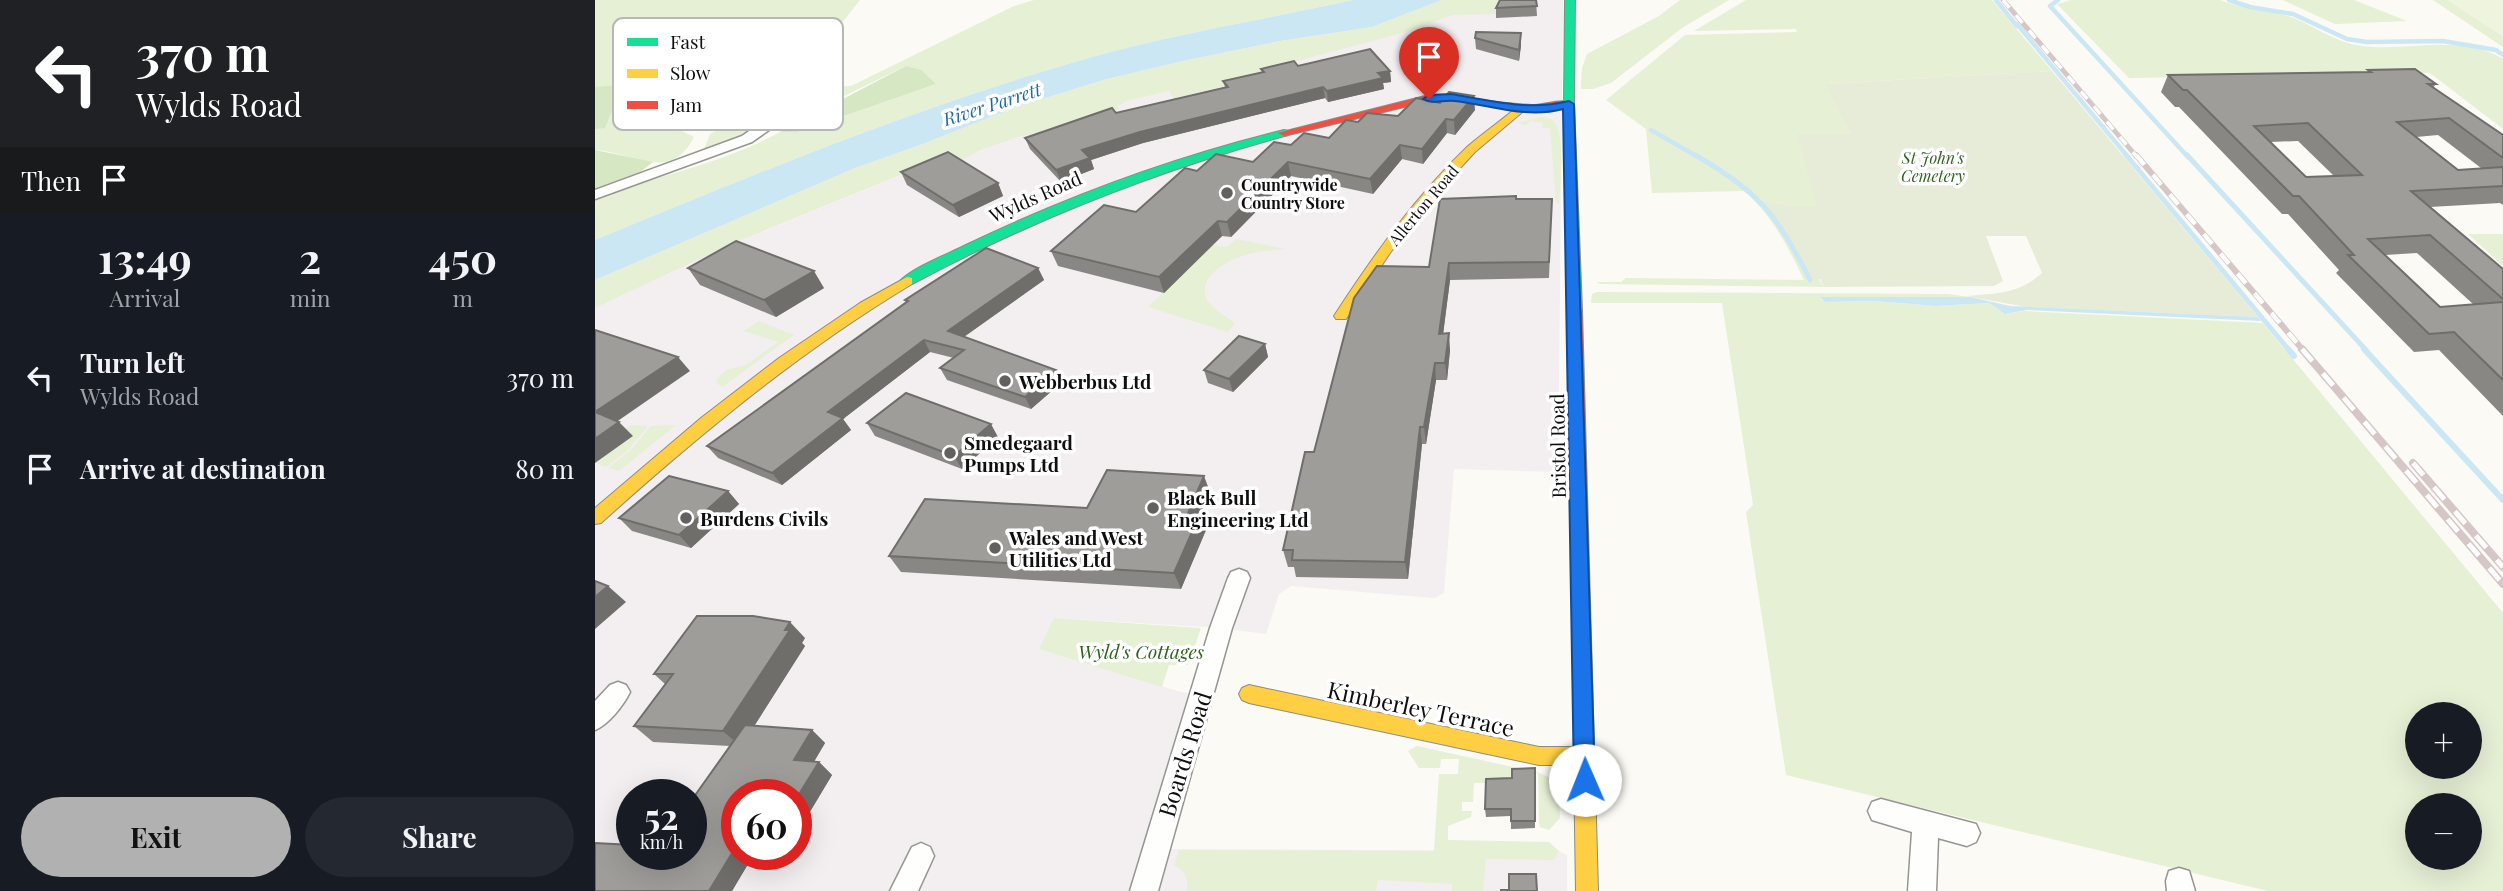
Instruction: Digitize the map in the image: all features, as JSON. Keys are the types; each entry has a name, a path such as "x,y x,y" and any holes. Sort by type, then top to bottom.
{"street":[{"name":"Bristol Road","path":"1570,0 1569,104 1587,891"},
{"name":"Wylds Road","path":"595,518 793,353 919,275 1056,208 1187,160 1429,99 1451,97 1521,109 1548,110 1569,104"},
{"name":"Allerton Road","path":"1341,316 1387,247 1447,175 1472,148 1521,109"},
{"path":"595,195 747,139 760,130"},
{"name":"Boards Road","path":"1145,891 1221,628 1239,579"},
{"path":"595,719 618,692"},
{"name":"Kimberley Terrace","path":"1249,694 1539,756 1584,756"},
{"path":"1881,811 1967,833"},
{"path":"1922,891 1926,823"},
{"path":"904,891 921,856"}],"shaded area":[{"path":"1474,0 1563,0 1558,472 1454,469 1444,593 1434,598 1291,586 1279,594 1266,634 1221,628 1055,618 1039,649 1181,692 1202,695 1156,849 1559,851 1567,855 1567,891 595,891 595,308 734,243 946,157 1127,101 1410,31"}],"green space":[{"path":"595,0 860,0 843,21 843,18 613,18 613,130 680,130 694,137 674,159 662,162 650,162 595,150"},
{"path":"1034,0 1353,0 1138,45 1008,82 888,123 595,240 595,198 735,153 780,130 843,130 843,116 936,84 906,66 843,97 843,86 851,86 1014,6"},
{"path":"1442,0 1501,0 1502,14 1452,15 1410,31 1293,62 1230,93 1247,117 1235,120 1222,100 1180,110 1169,91 1127,101 1117,106 1119,109 980,150 953,165 945,157 734,243 595,308 595,280 855,168 1013,108 1107,79 1183,61 1280,41 1372,27"},
{"path":"1680,0 1729,0 1682,28 1611,83 1593,89 1581,89 1582,68 1587,54 1659,16"},
{"path":"1746,0 1992,0 2052,71 1826,84 1851,134 1817,207 1790,207 1760,201 1825,287 1596,282 1621,282 1626,278 1804,280 1771,221 1744,191 1652,193 1646,129 1606,100 1685,35 1797,32 1796,29 1694,31"},
{"path":"2071,0 2220,0 2288,16 2351,44 2380,47 2452,45 2487,51 2503,59 2503,129 2430,73 2129,78 2057,4"},
{"path":"2283,0 2354,0 2407,21 2335,24"},
{"path":"2433,0 2503,0 2503,47"},
{"path":"2447,0 2503,0 2503,37"},
{"path":"906,66 921,70 936,84 843,116 843,99"},
{"name":"St John's Cemetery","path":"2052,71 2258,317 2027,307 1968,296 2016,289 2042,273 2026,236 1986,236 2003,281 1994,286 1825,287 1820,279 1810,280 1785,231 1759,200 1790,207 1817,207 1797,134 1851,134 1825,84"},
{"path":"613,86 613,111 605,128 595,129 595,87"},
{"path":"1540,117 1555,123 1560,139 1559,204 1556,202 1550,128 1542,128 1543,123 1531,121 1526,125 1517,123"},
{"path":"717,130 751,130 740,138 711,150 704,149 710,134"},
{"path":"784,130 804,130 798,132 780,132"},
{"path":"595,150 653,162 640,172 595,189"},
{"path":"2468,234 2503,234 2503,266"},
{"path":"1236,239 1285,249 1256,252 1237,258 1221,266 1209,278 1206,298 1235,323 1228,332 1148,307 1213,245 1227,247"},
{"path":"1597,292 1948,294 1970,297 1820,298 1825,302 1874,301 1936,306 1989,303 2005,314 2023,311 2263,323 2503,613 2503,891 2268,891 1786,775 1746,512 1753,505 1722,303 1591,303 1592,294"},
{"path":"759,321 794,335 722,387 716,380 726,370 746,365 778,342 744,331"},
{"path":"631,425 648,426 627,451 606,467 595,463 632,437 622,431"},
{"path":"676,425 619,471 608,468 630,451 651,426"},
{"name":"Wyld's Cottages","path":"1054,618 1201,628 1188,665 1169,665 1162,687 1039,649"},
{"path":"1417,746 1540,773 1559,782 1560,818 1549,830 1540,827 1539,823 1538,773 1511,773 1510,783 1474,783 1473,802 1462,802 1462,811 1472,811 1471,817 1448,826 1448,840 1549,842 1559,851 1554,860 1486,859 1483,891 1452,891 1452,884 1378,880 1376,891 1187,891 1185,875 1174,865 1179,850 1434,851 1439,774 1458,774 1459,759 1441,759 1440,768 1419,768 1408,751"}],"water":[{"name":"River Parrett","path":"1353,0 1442,0 1372,27 1280,41 1183,61 1107,79 1013,108 855,168 595,280 595,240 888,123 1008,82 1103,54"},
{"path":"1820,297 1970,297 2010,306 2258,317 2261,321 2027,310 2005,314 1989,303 1936,306 1874,301 1825,302"}],"building":[{"path":"1500,0 1536,0 1537,6 1496,8"},
{"path":"1476,32 1521,33 1519,50 1475,38"},
{"path":"1370,49 1390,71 1378,73 1383,78 1327,91 1323,87 1140,132 1082,150 1090,158 1056,170 1025,138 1112,108 1116,113 1228,87 1223,81 1264,72 1261,69 1294,61 1298,66"},
{"path":"2415,69 2436,84 2428,84 2503,135 2503,158 2449,118 2397,122 2458,170 2503,167 2503,186 2411,191 2503,269 2503,299 2430,235 2368,239 2440,307 2503,302 2503,380 2454,332 2429,334 2348,255 2354,255 2299,196 2293,196 2187,90 2183,90 2168,75 2371,72 2368,70","holes":["2308,123 2362,175 2306,177 2254,126"]},
{"path":"1449,92 1474,96 1454,120 1446,119 1422,149 1400,145 1370,179 1288,162 1227,222 1218,221 1159,277 1051,251 1104,205 1136,212 1185,168 1197,171 1216,154 1253,162 1274,142 1291,145 1304,133 1329,138 1346,120 1358,122 1367,113 1398,116 1416,98 1440,103"},
{"path":"948,152 998,183 953,205 901,172"},
{"path":"1516,196 1516,199 1552,199 1549,262 1449,263 1439,334 1449,333 1445,363 1435,363 1424,427 1420,427 1405,562 1292,560 1293,550 1283,550 1305,452 1314,452 1354,298 1377,266 1429,267 1440,199"},
{"path":"736,241 814,271 764,300 688,268"},
{"path":"986,248 1038,268 948,331 1056,370 1025,397 940,368 964,350 924,340 828,412 843,418 772,473 707,446 908,301 905,300"},
{"path":"595,330 678,357 595,412"},
{"path":"1239,336 1265,344 1229,379 1204,370"},
{"name":"Smedegaard Pumps Ltd","path":"906,393 991,424 954,456 867,423"},
{"path":"595,412 619,422 595,439"},
{"path":"1107,470 1204,476 1188,513 1200,514 1174,573 889,556 925,499 1087,508"},
{"path":"669,476 728,491 679,535 619,518"},
{"path":"595,581 608,586 595,597"},
{"path":"697,616 753,616 790,622 785,630 790,630 723,731 634,726 673,674 654,674"},
{"path":"745,725 812,730 794,760 819,762 808,779 721,779 722,870 709,891 595,891 595,843 616,844 616,870 707,870 707,779"},
{"path":"1535,768 1535,821 1511,821 1511,809 1485,809 1486,779 1512,778 1512,769"},
{"path":"1509,874 1536,874 1537,891 1501,891 1509,890"}],"waterway":[{"path":"1996,0 2017,26"},
{"path":"2058,0 2050,6 2188,157"},
{"path":"2229,0 2250,7 2293,14 2347,39 2367,42 2443,41 2496,50 2503,55"},
{"path":"2017,24 2128,157"},
{"path":"1651,130 1698,157"},
{"path":"1695,155 1751,193 1764,207 1787,238 1810,280"},
{"path":"2126,155 2289,350"},
{"path":"2187,155 2366,350"},
{"path":"2288,349 2294,356"},
{"path":"2364,349 2503,500"}],"railway":[{"path":"2003,0 2137,157"},
{"path":"2136,155 2303,350"},
{"path":"2302,349 2503,584"},
{"path":"2413,463 2503,567"}],"traffic: fast":[{"path":"1570,0 1569,104 1575,310"},
{"path":"907,281 998,235 1091,195 1186,161 1284,133"}],"traffic: slow":[{"path":"1341,316 1386,250 1435,188 1471,150 1521,109"},
{"path":"595,518 707,421 784,361 907,281"},
{"path":"1582,639 1587,891"},
{"path":"1249,694 1539,756 1584,756"}],"traffic: jam":[{"path":"1284,133 1429,98 1464,99 1533,108 1569,104"},
{"path":"1575,310 1582,639"}],"place":[{"name":"Countrywide Country Store","path":"1227,193"},
{"name":"Webberbus Ltd","path":"1005,381"},
{"name":"Smedegaard Pumps Ltd","path":"950,453"},
{"name":"Black Bull Engineering Ltd","path":"1153,508"},
{"name":"Burdens Civils","path":"686,518"},
{"name":"Wales and West Utilities Ltd","path":"995,548"}],"route":[{"path":"1429,99 1451,97 1540,110 1569,104 1585,780"}]}
